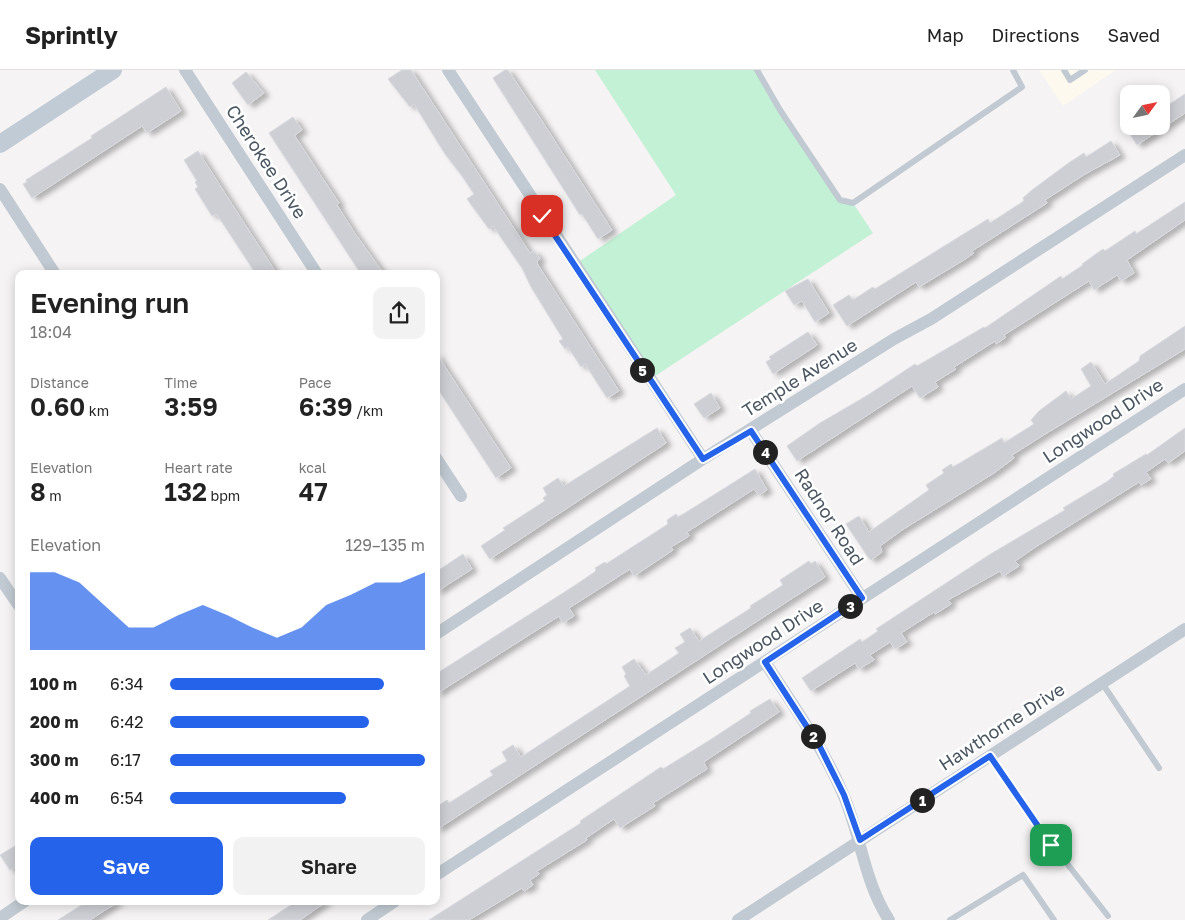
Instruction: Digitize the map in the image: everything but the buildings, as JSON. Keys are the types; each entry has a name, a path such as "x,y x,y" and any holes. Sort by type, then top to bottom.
{"main road":[{"path":"0,144 113,70"}],"street":[{"name":"Cherokee Drive","path":"185,70 314,270"},
{"path":"448,70 649,380 703,459"},
{"name":"Temple Avenue","path":"440,631 703,459 931,319 1185,155"},
{"path":"0,189 52,270"},
{"name":"Longwood Drive","path":"440,872 1185,389"},
{"name":"Radnor Road","path":"751,431 862,598"},
{"path":"440,464 461,496"},
{"path":"0,578 15,600"},
{"name":"Hawthorne Drive","path":"738,920 1185,629"},
{"path":"765,662 820,747 844,795 860,840 871,883 889,920"},
{"path":"0,918 19,905"},
{"path":"366,920 389,905"}],"lane":[{"path":"757,70 780,110 840,200 853,203 1022,87 1013,70"},
{"path":"1064,70 1070,80 1084,70"},
{"path":"1102,683 1159,768"},
{"path":"990,756 1033,820 1108,916"},
{"path":"950,920 1023,875 1054,920"}],"shaded area":[{"path":"1039,70 1116,70 1063,106"}],"green space":[{"path":"595,70 757,70 840,200 853,203 873,233 649,380 574,265 676,195"}],"route":[{"path":"542,216 703,459 751,431 862,598 765,662 820,747 844,795 860,840 990,756 1051,845"}]}
